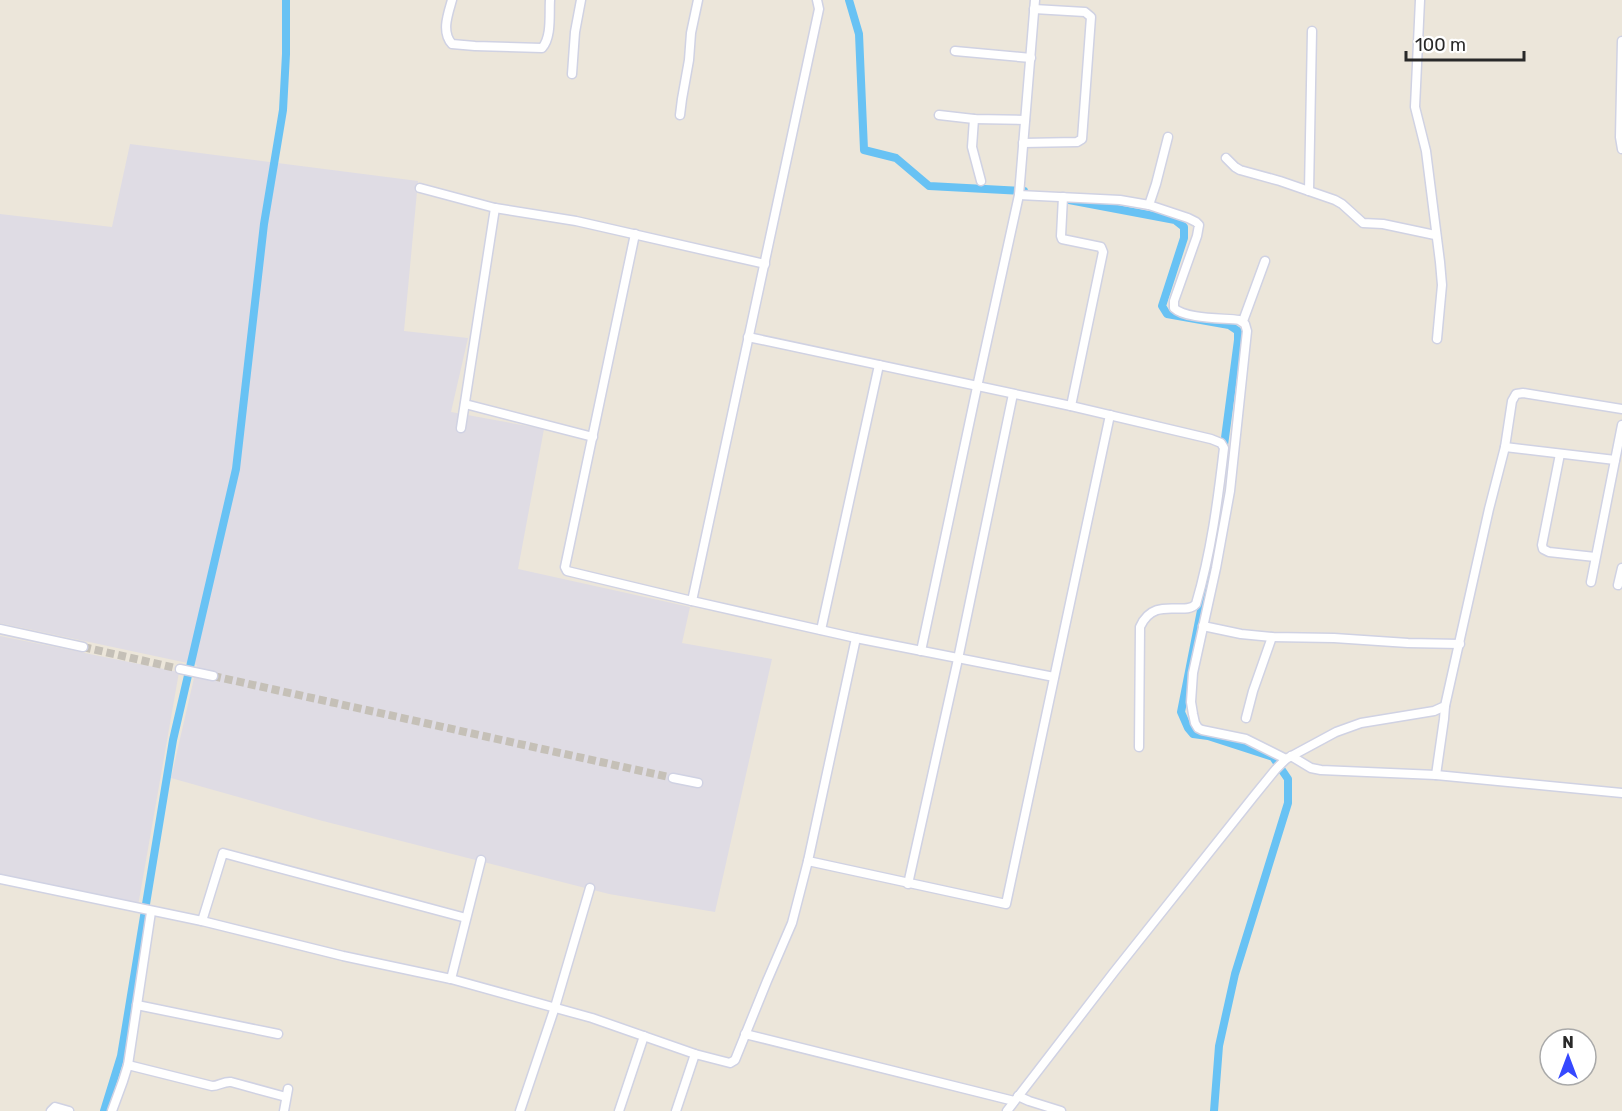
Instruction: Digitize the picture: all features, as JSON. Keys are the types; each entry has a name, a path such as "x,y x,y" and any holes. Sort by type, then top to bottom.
{"street":[{"path":"452,0 446,31 448,40 452,44 542,48 548,34 550,0"},
{"path":"572,74 575,32 581,0"},
{"path":"680,115 691,33 698,0"},
{"path":"692,601 819,9 817,0"},
{"path":"1420,0 1415,107 1426,151 1442,285 1437,339"},
{"path":"921,651 1020,192 1023,143 1035,5 1085,12 1090,17 1082,139 1077,142 1023,143"},
{"path":"1309,190 1312,31"},
{"path":"1622,41 1622,149"},
{"path":"955,51 1030,58"},
{"path":"939,115 974,119 1025,120"},
{"path":"974,119 972,147 981,181"},
{"path":"1149,205 1168,137"},
{"path":"1226,158 1240,170 1335,200 1363,223 1383,224 1436,236"},
{"path":"420,188 495,208 576,221 765,264"},
{"path":"1020,192 1120,200 1149,205 1196,222 1199,225 1197,236 1174,301 1174,308 1179,313 1189,315 1243,321"},
{"path":"1063,197 1062,239 1101,247 1103,250 1071,406"},
{"path":"461,428 495,208"},
{"path":"636,234 565,567 567,571 856,638 1053,678"},
{"path":"1265,261 1243,321 1247,328 1230,491 1193,674 1191,702 1198,728 1246,740 1287,759 1321,770 1436,775 1622,793"},
{"path":"748,337 1071,406 1221,443 1224,448 1214,519 1196,604 1191,609 1160,609 1147,617 1140,627 1138,747"},
{"path":"821,630 879,365"},
{"path":"1436,775 1445,706 1488,509 1505,447 1512,401 1516,394 1523,393 1622,409"},
{"path":"908,884 1013,394"},
{"path":"465,404 593,437"},
{"path":"808,861 1006,904 1110,416"},
{"path":"1591,582 1622,425"},
{"path":"1505,447 1615,460"},
{"path":"1560,454 1543,549 1549,552 1595,557"},
{"path":"1618,585 1622,568"},
{"path":"1203,626 1241,634 1272,637 1460,644"},
{"path":"0,629 83,647"},
{"path":"1246,718 1272,637"},
{"path":"0,879 202,921 343,956 451,979 592,1018 695,1054 728,1063 733,1062 792,923 808,861 856,638"},
{"path":"183,669 213,676"},
{"path":"1007,1111 1114,972 1276,769 1287,759 1336,732 1361,723 1434,711 1445,706"},
{"path":"673,778 698,783"},
{"path":"202,921 223,852 465,918"},
{"path":"451,979 481,860"},
{"path":"520,1111 555,1007 590,888"},
{"path":"112,1111 128,1065 147,910"},
{"path":"137,1005 278,1034"},
{"path":"746,1034 1029,1101 1061,1111"},
{"path":"619,1111 644,1036"},
{"path":"676,1111 695,1054"},
{"path":"128,1065 212,1086 231,1082 287,1093 284,1111"},
{"path":"51,1111 55,1107 69,1111"}],"shaded area":[{"path":"130,144 418,181 404,331 468,338 451,412 544,429 518,569 690,607 682,643 772,659 715,912 609,894 319,820 171,778 197,665 0,623 0,214 112,227"},
{"path":"0,636 179,672 138,906 0,876"}],"waterway":[{"path":"104,1111 121,1056 173,740 236,469 264,224 283,110 286,0"},
{"path":"849,0 859,34 864,150 896,158 929,186 1024,191"},
{"path":"1069,200 1175,220 1184,227 1184,238 1162,306 1167,314 1229,325 1238,331 1223,453"},
{"path":"1208,570 1181,712 1193,734 1208,736 1273,757 1288,779 1288,803 1235,974 1219,1046 1214,1111"}],"tunnel":[{"path":"83,647 180,669"},
{"path":"213,676 673,778"}]}
